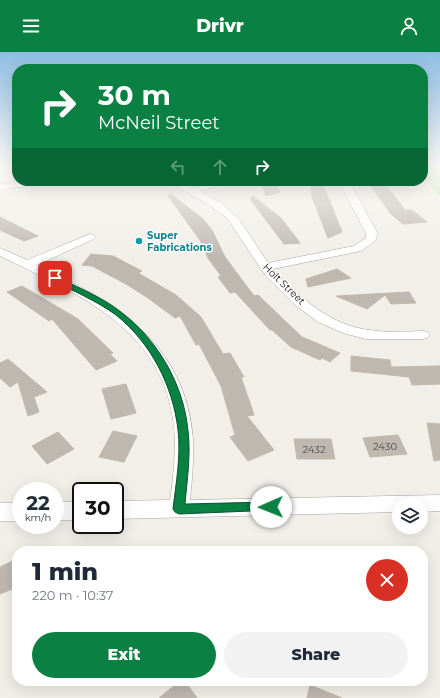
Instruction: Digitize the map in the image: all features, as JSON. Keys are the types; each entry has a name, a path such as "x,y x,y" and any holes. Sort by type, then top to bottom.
{"street":[{"name":"Holt Street","path":"201,197 232,217 265,267 290,293 312,311 333,324 349,330 371,335 423,335"},
{"path":"265,267 351,251 366,244 371,239 372,234 353,197"},
{"path":"27,265 90,237"},
{"path":"0,252 104,304 119,314 137,331 158,356 174,391 183,430 184,457 179,509"},
{"path":"124,510 440,503"},
{"path":"0,512 12,512"}],"building":[{"path":"169,197 175,197 203,219 212,230 225,257 254,296 258,295 302,337 340,353 330,362 322,358 320,360 291,347 272,330 270,330 235,292 230,293 218,277 221,276 208,258 200,240"},
{"path":"254,197 281,218 300,243 284,244 250,199"},
{"path":"312,197 328,197 342,232 328,238"},
{"path":"379,197 395,197 405,210 412,210 427,222 403,224 391,214"},
{"path":"0,217 38,236 24,241 0,230"},
{"path":"91,254 113,256 142,271 138,273 176,295 201,317 223,354 230,353 244,377 241,377 254,415 247,416 274,450 248,461 230,437 235,435 221,386 199,344 196,345 180,316 175,318 126,284 92,266 82,265"},
{"path":"337,269 351,278 308,287 306,279"},
{"path":"22,286 78,319 113,353 110,354 117,361 96,370 52,319 49,321 7,292"},
{"path":"409,292 416,303 391,304 385,295 367,309 336,296"},
{"path":"351,356 390,360 391,367 440,366 440,384 412,385 409,377 351,371"},
{"path":"8,359 47,392 34,397 39,412 28,416 18,382 10,387 0,378 0,363"},
{"path":"126,384 136,413 111,419 102,389"},
{"path":"427,423 440,424 440,460 434,461"},
{"path":"113,431 137,436 124,462 99,457"},
{"path":"58,432 74,449 47,464 32,446"},
{"path":"398,435 407,454 370,457 363,438"},
{"path":"294,439 331,439 335,459 297,459"},
{"path":"12,561 12,589 0,594 0,567"},
{"path":"174,686 189,686 197,698 159,698"},
{"path":"310,686 312,686 342,698 307,698"}],"place":[{"name":"Super Fabrications","path":"139,241"}],"route":[{"path":"55,278 104,304 119,314 137,331 158,356 174,391 183,430 184,457 179,509 271,507"}]}
